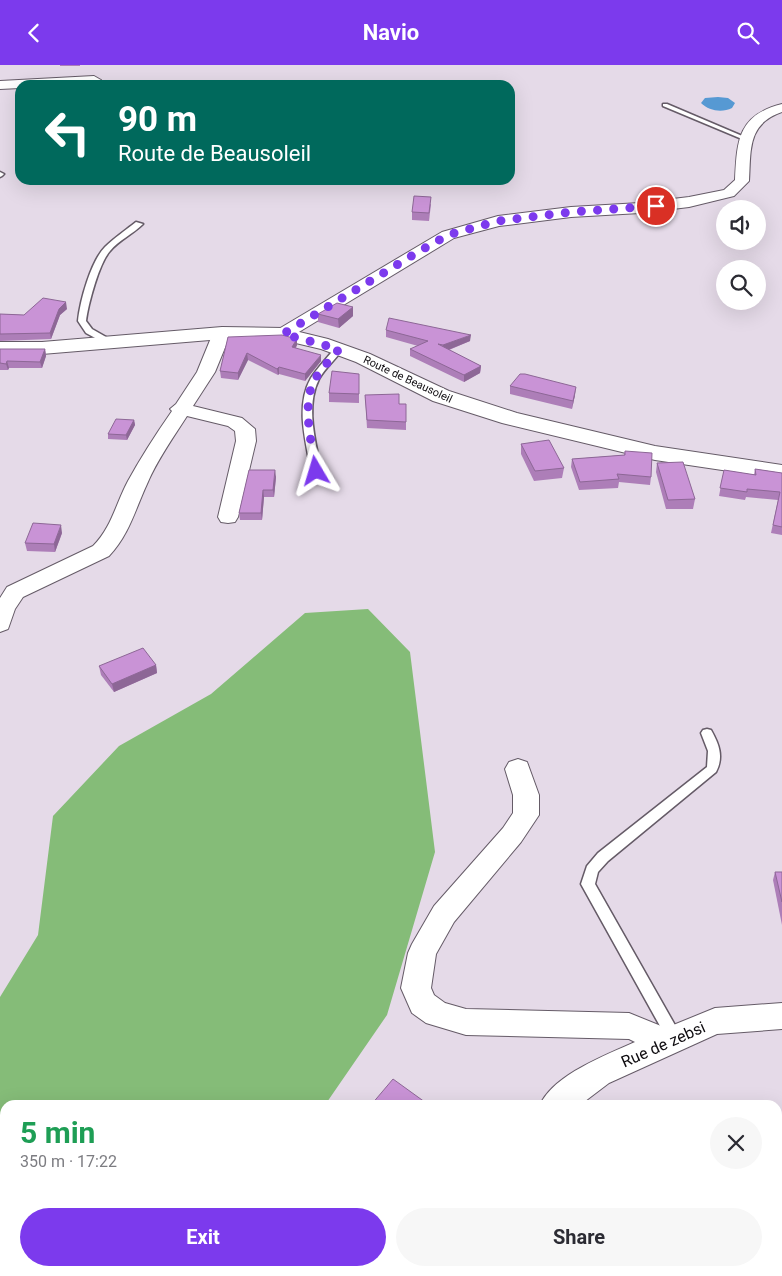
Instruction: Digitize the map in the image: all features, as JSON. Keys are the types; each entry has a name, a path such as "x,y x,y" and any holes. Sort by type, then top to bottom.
{"street":[{"path":"36,69 51,71"},
{"path":"0,85 15,84"},
{"path":"0,97 15,96"},
{"path":"283,334 448,235 498,221 571,212 640,208 689,202 729,193 742,181 744,138 752,124 768,111 782,108"},
{"path":"0,623 4,609 15,592 101,551 110,541 121,524 137,483 180,409 206,372 222,333"},
{"name":"Route de Beausoleil","path":"0,348 42,348 222,333 283,334 339,349 363,358 441,397 510,419 655,453 782,472"},
{"path":"180,409 235,422 245,429 246,441 228,517"},
{"path":"518,769 526,795 526,815 512,835 444,914 426,945 422,953 416,988 423,1004 437,1014 466,1022 630,1026 670,1041"},
{"name":"Rue de zebsi","path":"563,1100 598,1073 715,1021 782,1016"}],"lane":[{"path":"665,105 744,138"},
{"path":"110,343 89,331 82,321 83,311 100,259 108,248 139,224"},
{"path":"316,471 308,409 310,392 315,379 339,349"},
{"path":"670,1041 588,884 592,870 602,857 712,769 716,759 707,733"}],"green space":[{"path":"368,609 410,652 435,852 387,1015 328,1100 0,1100 0,997 38,935 53,816 119,746 211,694 305,613"}],"water":[{"path":"705,98 728,98 735,103 732,108 720,111 708,108 701,103"}],"building":[{"path":"414,196 431,197 429,213 412,212"},
{"path":"43,298 66,302 59,309 50,333 0,334 0,314 24,315"},
{"path":"337,303 353,307 338,319 318,314"},
{"path":"389,318 471,335 443,345 438,344 481,366 464,375 410,349 428,341 386,330"},
{"path":"282,335 297,339 292,347 321,355 305,374 279,367 277,369 247,353 238,373 220,371 228,337"},
{"path":"0,349 45,349 40,362 7,361 6,364 0,363"},
{"path":"332,371 359,374 359,394 329,393"},
{"path":"520,374 576,387 573,401 510,386"},
{"path":"399,394 399,404 406,404 406,422 367,420 365,395"},
{"path":"116,419 134,420 126,435 108,434"},
{"path":"549,440 564,468 535,471 521,444"},
{"path":"625,451 652,453 651,477 617,474 619,479 580,482 572,459 625,455"},
{"path":"683,462 695,499 668,500 657,463"},
{"path":"755,469 782,473 782,527 773,525 780,492 747,489 747,492 720,488 724,470 756,475"},
{"path":"249,470 275,470 273,490 263,490 261,513 239,513"},
{"path":"33,523 61,525 54,544 25,543"},
{"path":"143,648 156,665 112,684 99,666"},
{"path":"775,872 782,872 782,902"},
{"path":"393,1079 422,1100 375,1100"}],"route":[{"path":"316,471 308,409 310,392 315,379 339,349 283,334 448,235 498,221 571,212 656,206"}]}
